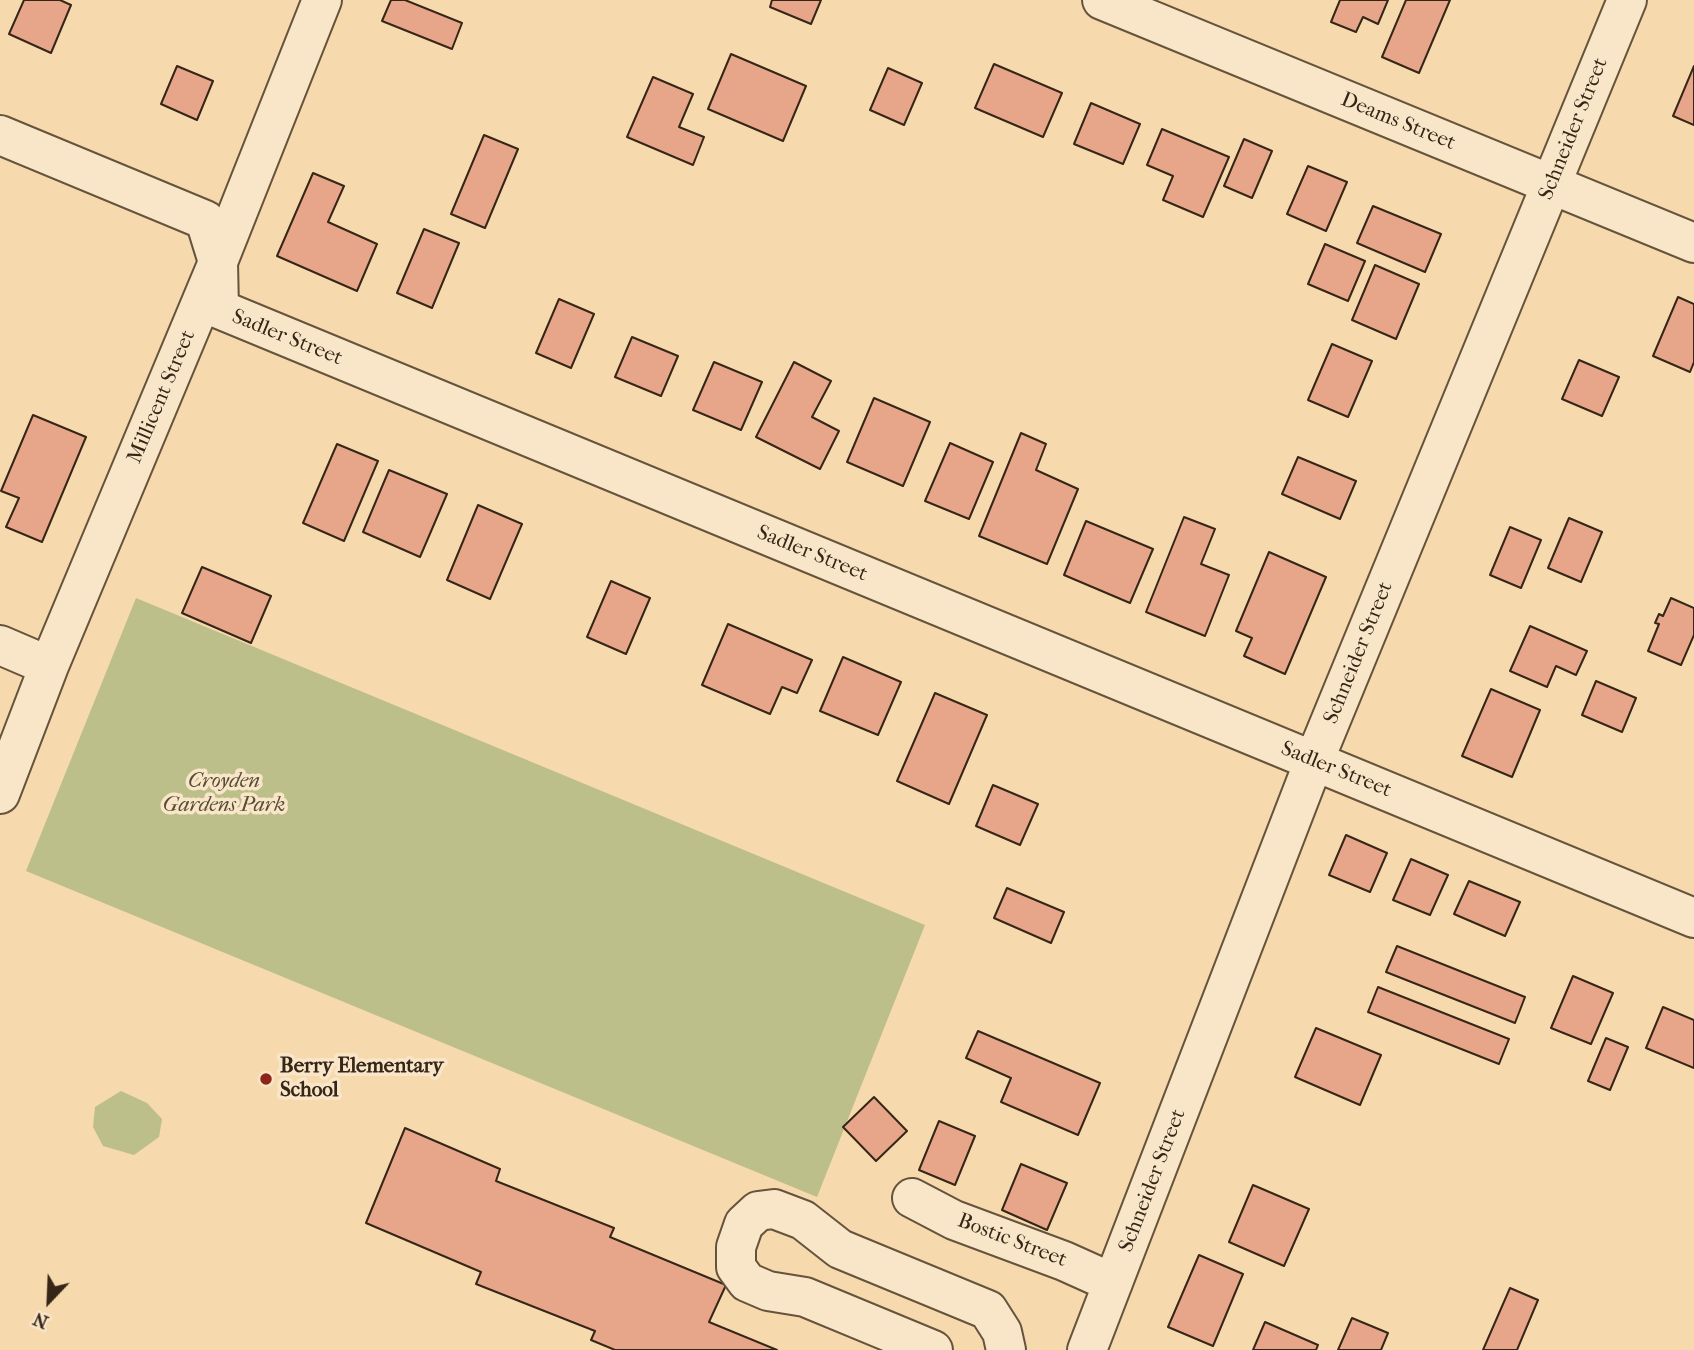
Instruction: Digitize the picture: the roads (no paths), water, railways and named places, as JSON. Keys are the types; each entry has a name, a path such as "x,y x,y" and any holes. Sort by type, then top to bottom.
{"street":[{"name":"Millicent Street","path":"0,794 48,666 219,262 322,0"},
{"name":"Deams Street","path":"1102,0 1694,243"},
{"name":"Schneider Street","path":"1097,1347 1113,1283 1314,761 1627,0"},
{"name":"Sadler Street","path":"0,135 205,220 219,262 219,309 1694,918"},
{"path":"0,645 48,666"},
{"name":"Bostic Street","path":"912,1198 954,1220 1064,1261 1113,1283"},
{"path":"933,1350 805,1297 768,1291 747,1282 736,1266 736,1247 744,1224 758,1211 774,1209 803,1220 840,1249 988,1310 1002,1332 1006,1350"}],"place":[{"name":"Berry Elementary School","path":"266,1079"}],"park label":[{"name":"Croyden Gardens Park","path":"224,794"}]}
